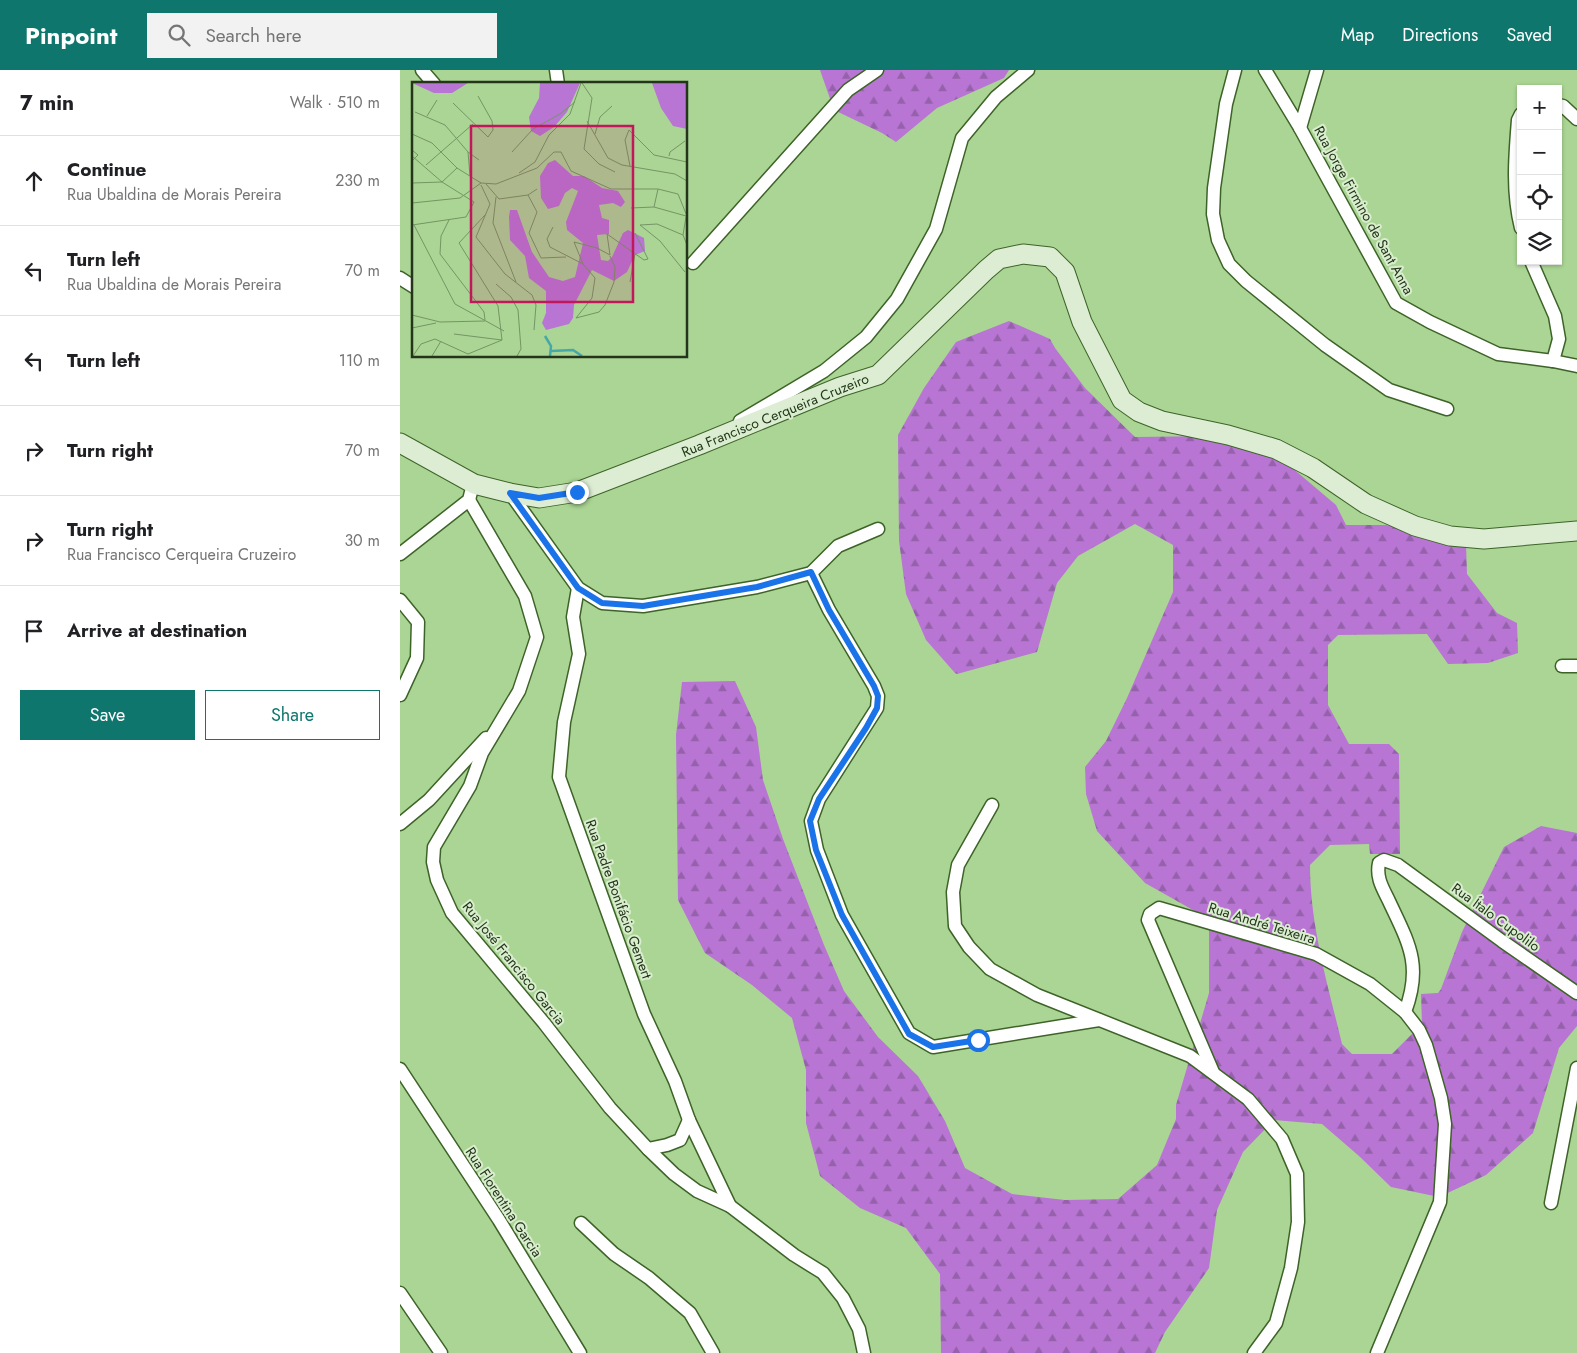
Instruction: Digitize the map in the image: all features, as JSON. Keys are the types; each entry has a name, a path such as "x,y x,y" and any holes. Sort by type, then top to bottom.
{"main road":[{"name":"Rua Francisco Cerqueira Cruzeiro","path":"400,443 471,492 510,493 539,498 577,492 699,445 840,387 878,375 999,259 1022,254 1050,257 1065,272 1082,322 1122,400 1139,412 1162,421 1228,435 1276,449 1313,468 1366,504 1415,526 1450,536 1484,539 1577,531"}],"street":[{"path":"422,70 432,82"},
{"path":"693,263 848,90 877,70"},
{"path":"699,445 824,371 866,336 897,299 936,229 962,138 996,97 1028,70"},
{"path":"1235,70 1226,104 1214,188 1213,214 1218,240 1229,264 1246,282 1325,345 1389,390 1448,409"},
{"name":"Rua Jorge Firmino de Sant Anna","path":"1265,70 1300,128 1396,303 1430,322 1498,354 1577,366"},
{"path":"1300,128 1317,70"},
{"path":"1562,106 1577,119"},
{"path":"1517,130 1514,171 1519,220"},
{"path":"1533,265 1555,316 1559,338 1553,361"},
{"path":"400,278 412,286"},
{"path":"400,554 471,492"},
{"name":"Rua José Francisco Garcia","path":"471,492 525,596 537,637 519,691 482,753 470,786 434,847 433,862 437,880 452,913 544,1023 610,1108 648,1149 674,1174 697,1191 730,1206 794,1255 823,1273 843,1298 859,1329 864,1353"},
{"path":"510,493 578,588 602,603 643,606 757,587 811,572 838,546 878,529"},
{"path":"811,572 829,610 878,696 877,708 819,799 810,821 816,850 842,915 909,1034 933,1047 1100,1020"},
{"name":"Rua Padre Bonifácio Gemert","path":"578,588 572,617 579,654 564,722 559,777 644,1014 675,1081 689,1120 730,1206"},
{"path":"400,600 418,622 416,658 400,695"},
{"path":"1562,666 1577,666"},
{"path":"400,824 428,800 503,720"},
{"path":"992,805 958,865 953,892 955,926 969,947 990,969 1037,995 1190,1056 1248,1099 1282,1138 1297,1174 1298,1222 1291,1268 1276,1323 1254,1353"},
{"name":"Rua Ítalo Cupolilo","path":"1405,1012 1414,984 1413,958 1404,931 1378,876 1379,863 1388,860 1398,865 1502,942 1577,993"},
{"name":"Rua André Teixeira","path":"1213,1072 1148,920 1150,914 1160,908 1316,954 1370,984 1405,1012"},
{"path":"1377,1353 1440,1202 1445,1124 1442,1098 1426,1045 1419,1030 1405,1012"},
{"path":"1551,1203 1577,1068"},
{"name":"Rua Florentina Garcia","path":"400,1069 499,1220 580,1353"},
{"path":"648,1149 680,1140 689,1120"},
{"path":"581,1223 614,1254 649,1278 690,1313 713,1353"},
{"path":"400,1293 441,1353"}],"green space":[{"path":"820,70 1009,70 1004,78 937,108 896,142 882,133 834,110"},
{"path":"1009,321 1050,339 1085,388 1135,437 1215,436 1284,461 1336,505 1346,525 1386,525 1466,544 1467,574 1497,613 1517,623 1518,653 1488,663 1448,664 1427,634 1338,635 1328,645 1328,705 1349,744 1389,744 1399,754 1400,854 1370,854 1369,844 1330,845 1310,865 1316,933 1342,1044 1352,1054 1392,1054 1422,1024 1421,994 1438,993 1441,989 1462,932 1504,847 1541,826 1577,833 1577,1026 1559,1048 1533,1133 1486,1175 1439,1197 1391,1187 1322,1124 1274,1120 1243,1152 1217,1210 1209,1268 1165,1332 1155,1353 941,1353 940,1274 906,1228 860,1208 820,1176 806,1123 806,1070 792,1018 752,985 705,953 678,900 676,735 682,682 735,681 756,727 763,780 783,839 844,991 878,1037 918,1076 945,1121 965,1168 1012,1194 1065,1200 1118,1199 1157,1165 1176,1119 1176,1105 1209,993 1209,919 1145,883 1097,831 1086,794 1085,767 1106,741 1127,698 1173,592 1173,545 1135,524 1078,556 1057,583 1037,652 957,674 926,640 906,594 899,541 898,435 924,388 956,342"}],"route":[{"path":"577,492 539,498 510,493 578,588 602,603 643,606 757,587 811,572 829,610 878,696 877,708 819,799 810,821 816,850 842,915 909,1034 933,1047 978,1040"}]}
